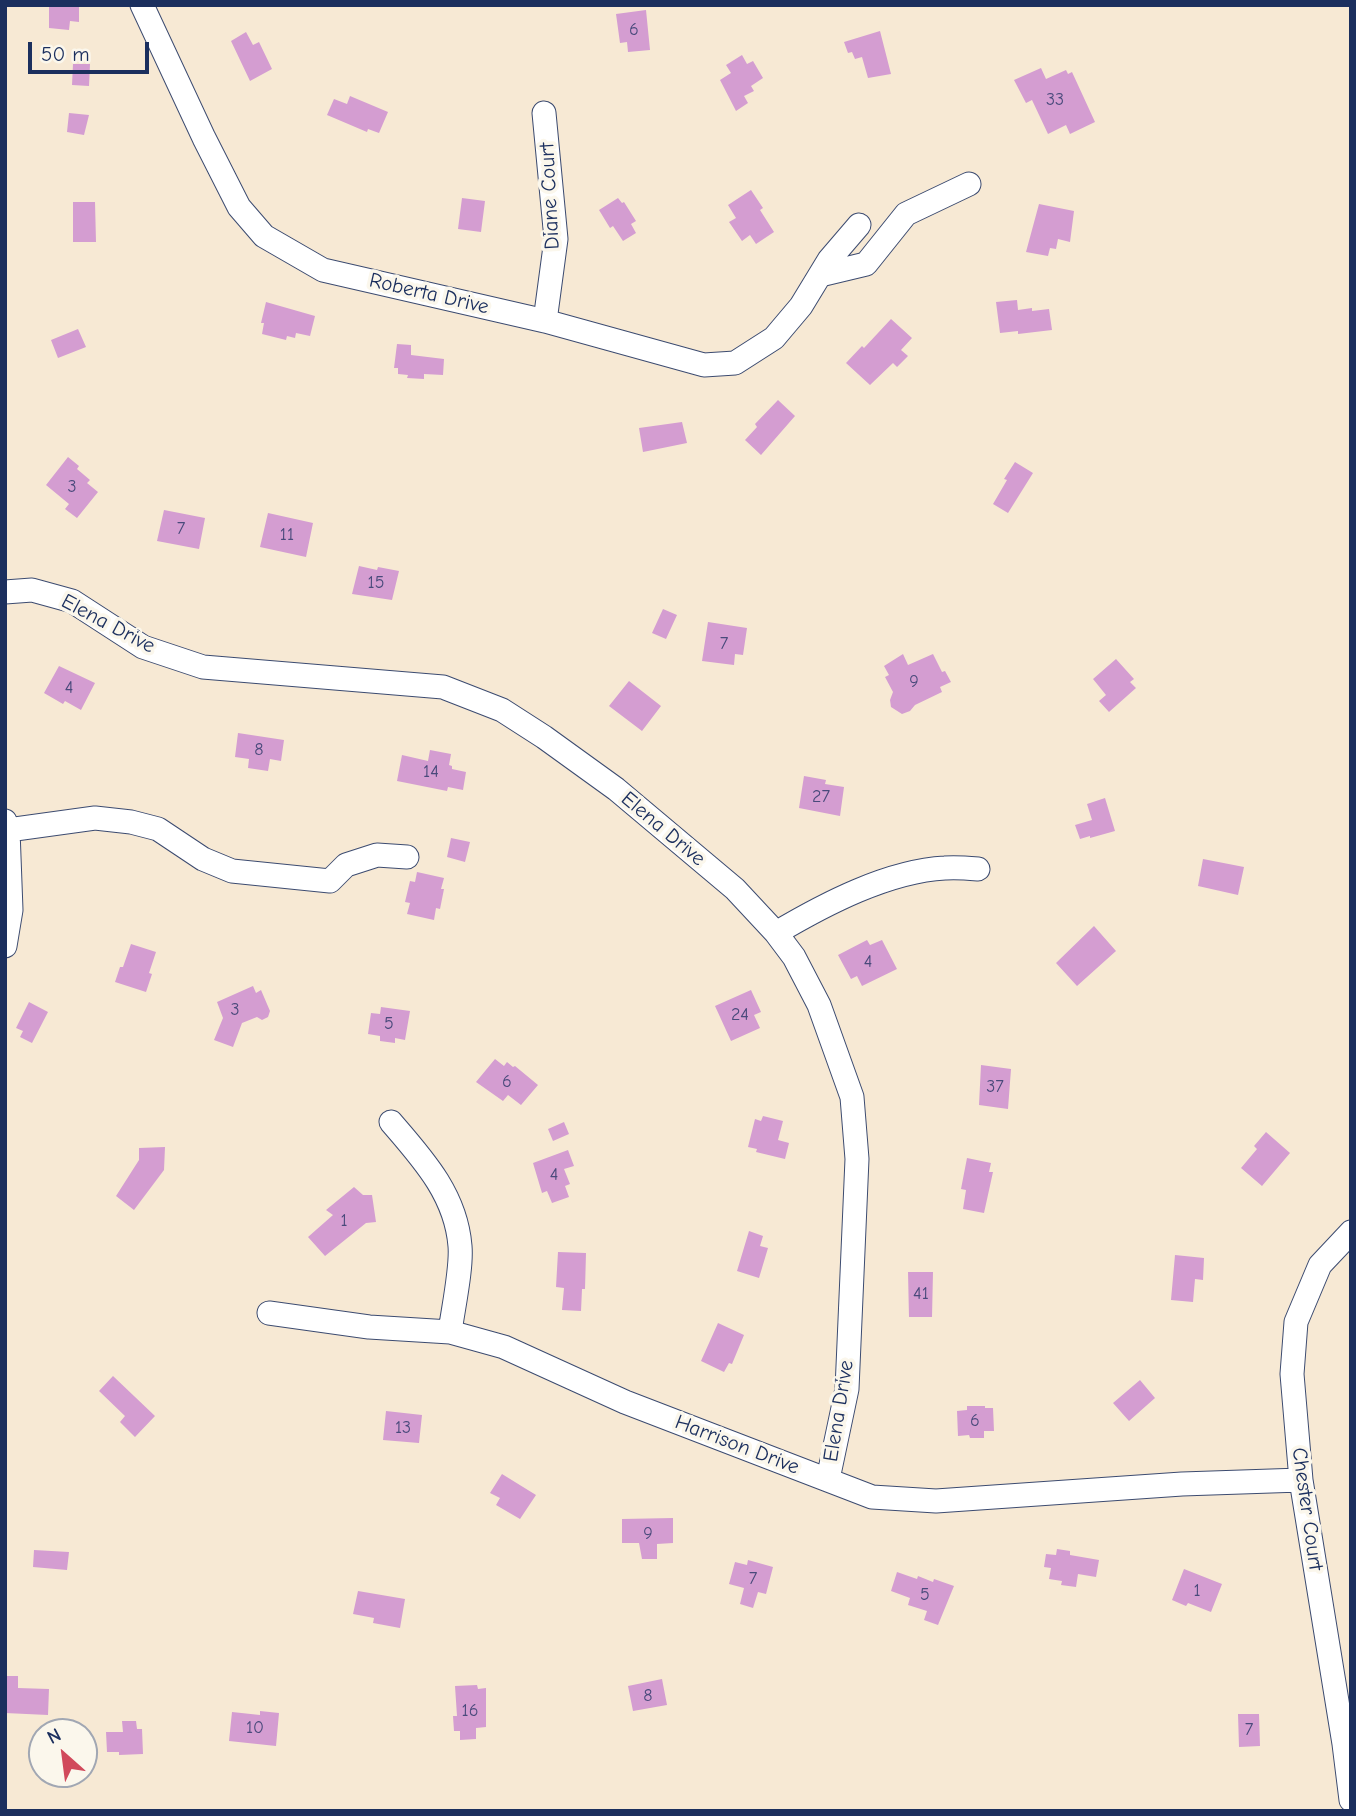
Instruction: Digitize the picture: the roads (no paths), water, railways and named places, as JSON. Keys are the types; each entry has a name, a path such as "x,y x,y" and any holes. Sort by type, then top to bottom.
{"street":[{"name":"Roberta Drive","path":"142,5 239,207 264,236 323,270 545,321 705,365 735,363 774,338 801,306 830,260 859,225"},
{"name":"Diane Court","path":"544,113 556,239 545,321"},
{"path":"820,275 866,264 906,214 969,184"},
{"name":"Elena Drive","path":"5,592 32,590 72,601 143,647 203,667 443,687 502,710 616,789 735,889 776,933 793,957 820,1006 852,1097 857,1159 848,1389 828,1479"},
{"path":"5,946 12,910 7,825 95,818 131,822 158,829 203,859 232,871 330,881 346,865 377,855 407,858"},
{"path":"776,933 827,903 894,878 943,867 978,869"},
{"path":"391,1122 441,1183 452,1209 460,1247 450,1332"},
{"name":"Chester Court","path":"1351,1232 1321,1265 1296,1322 1292,1374 1301,1480 1351,1800"},
{"name":"Harrison Drive","path":"269,1313 369,1327 450,1332 504,1347 625,1402 872,1497 936,1501 1182,1483 1301,1480"}]}
